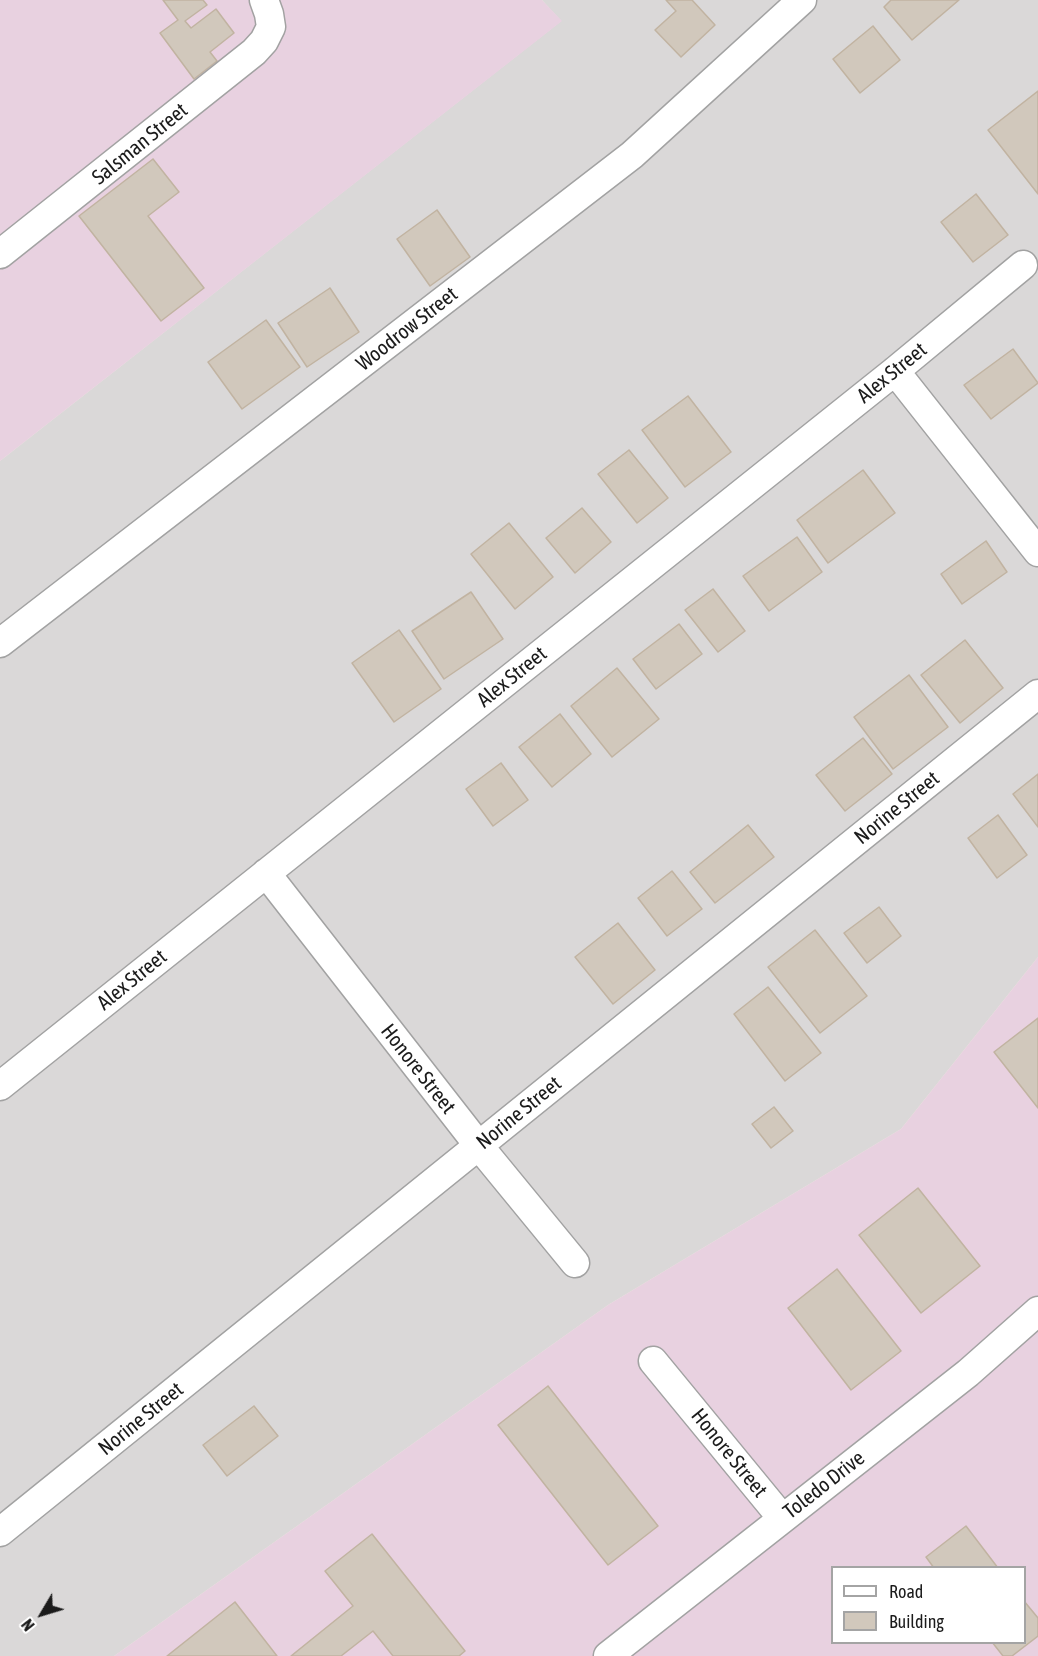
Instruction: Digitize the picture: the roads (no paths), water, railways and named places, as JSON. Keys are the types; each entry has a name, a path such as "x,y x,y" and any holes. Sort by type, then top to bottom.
{"street":[{"name":"Salsman Street","path":"0,254 254,52 264,41 271,27 264,0"},
{"name":"Woodrow Street","path":"0,644 632,155 783,6"},
{"name":"Alex Street","path":"0,1086 895,371 1023,266"},
{"path":"895,371 1038,552"},
{"name":"Norine Street","path":"0,1532 1038,694"},
{"name":"Honore Street","path":"266,873 478,1146 575,1263"},
{"name":"Toledo Drive","path":"608,1656 968,1373 1038,1311"},
{"name":"Honore Street","path":"653,1361 782,1518"}]}
